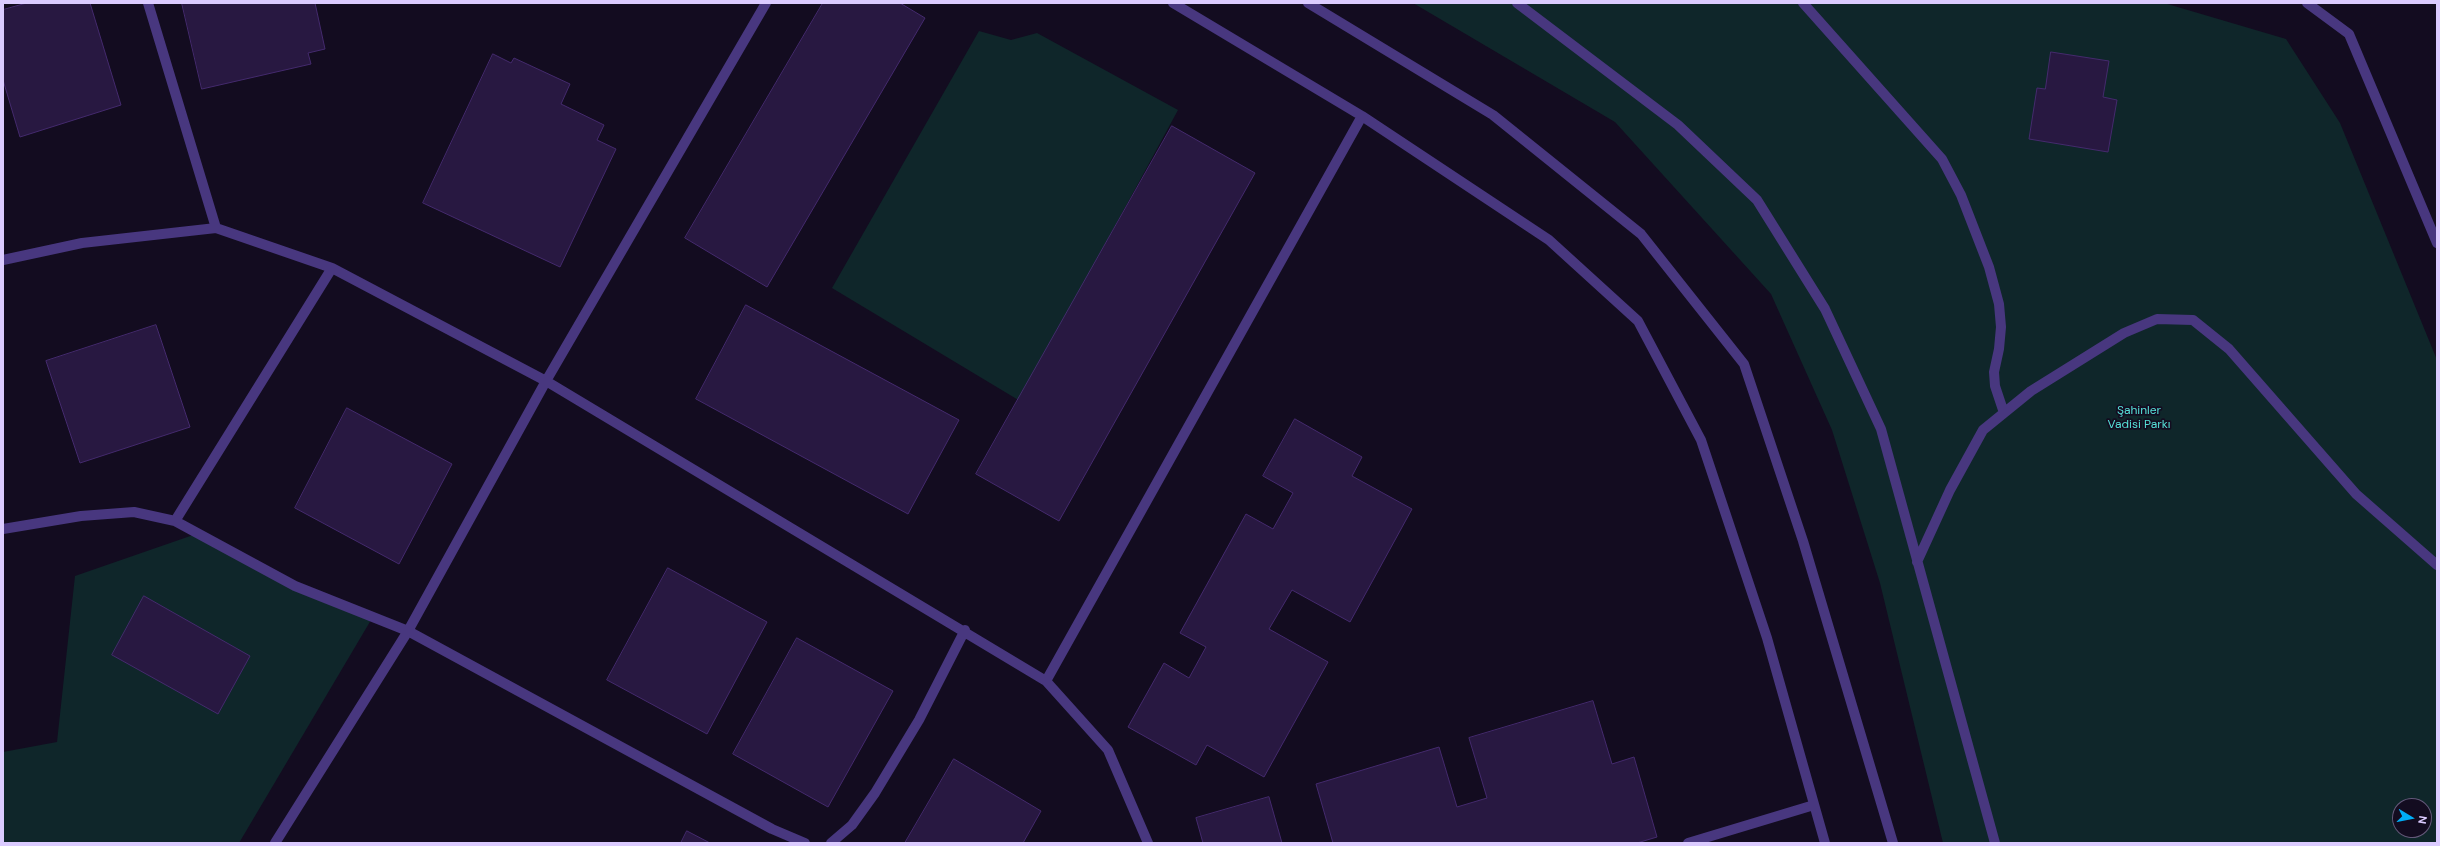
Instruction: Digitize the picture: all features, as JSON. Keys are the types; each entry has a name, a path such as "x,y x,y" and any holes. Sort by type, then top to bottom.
{"street":[{"path":"148,3 216,228"},
{"path":"275,843 408,631 546,381 766,3"},
{"path":"1173,3 1362,116 1549,240 1638,321 1701,440 1767,638 1824,843"},
{"path":"1308,3 1493,115 1641,234 1744,364 1803,541 1893,843"},
{"path":"1517,3 1678,125 1757,200 1825,309 1881,429 1995,843"},
{"path":"1803,3 1942,159 1961,194 1984,253 1999,304 2001,327 1999,350 1994,372 1995,386 2004,413"},
{"path":"2307,3 2349,34 2437,243"},
{"path":"1046,681 1362,116"},
{"path":"3,260 82,243 216,228 332,268 546,381 964,630 1046,681 1108,750 1148,843"},
{"path":"175,521 332,268"},
{"path":"1917,562 1950,490 1983,430 2031,391 2124,333 2157,319 2193,320 2228,349 2356,494 2437,565"},
{"path":"3,529 81,516 134,512 175,521 295,586 408,631 772,829 805,843"},
{"path":"831,843 852,825 875,793 919,720 964,630"},
{"path":"1688,843 1814,805"}],"green space":[{"name":"Şahinler Vadisi Parkı","path":"1413,3 2164,3 2286,39 2340,123 2437,360 2437,843 1943,843 1880,583 1832,430 1771,294 1615,122"},
{"path":"979,31 1011,40 1037,33 1178,110 1020,401 832,288"},
{"path":"199,533 371,620 239,843 3,843 3,752 57,742 75,576"}],"building":[{"path":"27,3 90,3 121,105 20,137 3,80 3,10"},
{"path":"182,3 315,3 325,49 308,53 311,64 202,89"},
{"path":"823,3 900,3 925,18 767,287 685,238"},
{"path":"2051,52 2109,61 2103,97 2117,100 2108,152 2029,139 2037,88 2045,89"},
{"path":"493,54 511,63 514,58 570,84 561,104 604,125 597,140 616,149 560,267 423,203"},
{"path":"1172,126 1255,173 1059,521 976,474"},
{"path":"746,305 959,420 908,514 696,399"},
{"path":"156,325 190,427 80,463 46,361"},
{"path":"347,408 452,464 399,564 295,508"},
{"path":"1295,419 1362,457 1352,476 1412,509 1350,622 1292,590 1269,629 1328,662 1264,777 1207,745 1196,765 1128,727 1164,663 1189,678 1206,647 1180,633 1246,514 1273,529 1293,493 1263,476"},
{"path":"668,568 767,622 707,734 607,680"},
{"path":"144,596 250,656 218,714 112,655"},
{"path":"797,638 893,691 828,807 733,754"},
{"path":"1593,701 1612,764 1634,757 1657,837 1637,843 1333,843 1316,784 1439,747 1457,807 1487,798 1469,738"},
{"path":"954,759 1041,811 1023,843 905,843"},
{"path":"1269,797 1282,843 1203,843 1196,818"},
{"path":"687,831 710,843 681,843"}]}
